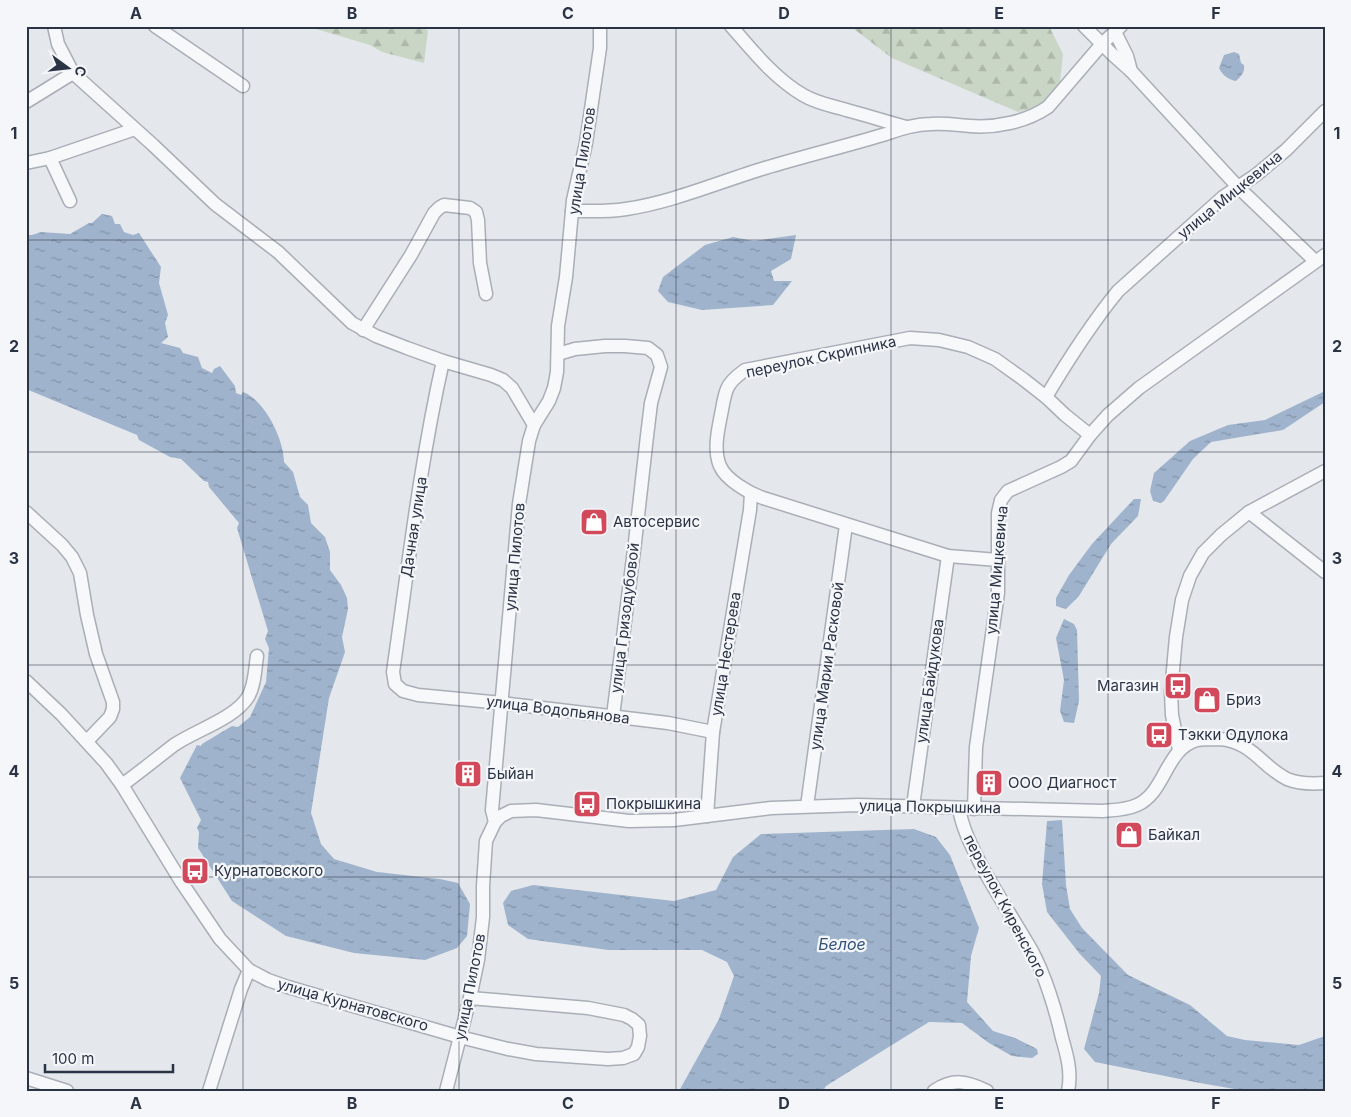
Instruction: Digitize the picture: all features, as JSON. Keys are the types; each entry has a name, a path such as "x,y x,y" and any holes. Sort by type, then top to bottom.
{"street":[{"path":"54,26 58,44 73,73 215,204 278,252 352,323 363,330 407,348 503,380 512,388 534,425"},
{"path":"155,26 243,86"},
{"name":"улица Пилотов","path":"446,1091 470,998 481,940 486,841 494,822 492,810 519,504 529,441 534,425 549,401 557,372 558,326 566,277 572,211 586,144 600,48 600,26"},
{"path":"731,26 758,57 802,95 821,104 906,127"},
{"path":"1084,26 1131,71 1238,187 1320,258"},
{"path":"572,211 606,211 650,204 764,168 906,127 932,123 985,127 1015,122 1038,114 1048,107 1102,44 1118,29 1131,71"},
{"path":"26,102 73,73"},
{"name":"улица Мицкевича","path":"1046,396 1059,374 1118,291 1223,197 1256,175 1286,150 1325,112"},
{"path":"26,164 50,158 135,129"},
{"path":"50,158 70,201"},
{"path":"363,330 412,255 434,213 444,206 470,208 476,212 480,269 486,294"},
{"name":"улица Мицкевича","path":"974,809 976,747 998,593 998,513 1001,500 1008,491 1062,467 1071,461 1090,435 1139,388 1320,258"},
{"name":"переулок Скрипника","path":"998,560 948,556 752,494 729,478 720,467 717,456 716,443 727,388 736,376 746,370 910,338 939,340 968,347 995,359 1046,396 1065,415 1090,435"},
{"name":"улица Гризодубовой","path":"558,354 575,348 605,346 648,348 657,355 660,367 651,403 613,716"},
{"name":"Дачная улица","path":"403,691 395,684 393,672 428,438 443,361"},
{"path":"1325,471 1249,512 1203,553 1190,576 1182,600 1176,637 1171,692 1172,715 1179,750 1196,740 1227,740 1239,743 1250,749 1288,780 1325,783"},
{"name":"улица Нестерева","path":"707,816 714,732 752,494"},
{"path":"26,512 62,545 72,557 80,573 96,654 113,702 110,717 87,741"},
{"path":"1249,512 1325,572"},
{"name":"улица Марии Расковой","path":"808,806 846,525"},
{"name":"улица Байдукова","path":"913,806 948,556"},
{"path":"122,786 175,745 237,710 248,697 255,679 256,656"},
{"name":"улица Курнатовского","path":"26,681 61,714 106,763 204,916 220,939 249,970 268,980 288,987 508,1049 536,1054 622,1058 634,1054 638,1047 639,1025 624,1015 588,1008 470,998"},
{"name":"улица Водопьянова","path":"403,691 418,696 502,703 613,716 668,723 714,732"},
{"name":"улица Покрышкина","path":"494,822 511,811 519,810 536,810 629,821 674,820 771,808 808,806 858,805 1103,811 1125,809 1145,800 1156,788 1179,750"},
{"name":"переулок Киренского","path":"959,808 962,825 973,849 999,898 1032,952 1042,974 1066,1051 1070,1079 1068,1091"},
{"path":"209,1091 241,988 249,970"},
{"path":"26,1078 67,1091"},
{"path":"934,1091 948,1083 958,1082 987,1091"}],"green space":[{"path":"306,26 422,26 428,31 424,63 382,52 370,45"},
{"path":"850,26 1049,26 1063,54 1060,81 1045,104 1018,112 892,58"}],"water":[{"path":"1234,52 1239,54 1241,63 1244,65 1241,76 1236,81 1226,77 1219,68 1224,55"},
{"path":"102,214 112,216 115,224 120,224 124,232 133,235 139,233 161,267 159,283 168,315 165,323 168,337 161,343 180,348 183,353 198,357 202,368 212,373 214,369 220,366 235,386 236,393 241,395 243,392 251,396 266,412 281,443 284,462 293,472 300,497 308,505 311,523 325,537 330,552 330,570 341,585 347,598 348,609 342,637 345,652 329,698 311,813 321,844 334,859 377,872 440,879 458,883 470,904 467,936 457,948 425,960 354,953 286,936 232,901 198,848 199,832 197,828 201,820 180,778 197,745 201,746 232,726 238,727 250,717 266,682 269,648 265,639 268,631 237,528 239,523 209,487 208,482 204,481 181,459 170,457 139,440 137,435 26,389 26,235 41,232 70,234 92,223"},
{"path":"796,235 791,259 771,271 774,281 792,281 773,305 702,310 668,302 658,291 663,277 705,245 733,237 754,241"},
{"path":"1325,391 1325,402 1283,430 1211,442 1193,459 1164,501 1161,503 1153,501 1150,491 1154,473 1190,441 1228,425 1265,420"},
{"path":"1134,499 1141,499 1138,516 1111,544 1079,596 1066,609 1056,606 1056,598 1069,575 1092,544"},
{"path":"1064,619 1074,624 1077,630 1079,701 1074,723 1064,722 1060,711 1064,680 1056,638"},
{"path":"1062,820 1066,885 1070,909 1082,928 1128,975 1190,1005 1227,1036 1245,1040 1299,1045 1325,1036 1325,1091 1246,1091 1095,1062 1084,1049 1099,993 1101,976 1079,953 1047,912 1042,884 1047,821"},
{"name":"Белое","path":"914,829 936,837 950,855 979,928 971,956 967,1002 993,1031 1015,1038 1037,1049 1038,1054 1032,1058 1012,1056 989,1043 962,1023 929,1022 826,1086 823,1091 679,1091 719,1019 734,976 727,962 702,950 608,950 528,939 508,925 503,903 511,891 533,885 674,901 716,890 733,857 761,834"}],"place":[{"name":"Автосервис","path":"594,522"},
{"name":"Магазин","path":"1178,686"},
{"name":"Бриз","path":"1207,700"},
{"name":"Тэкки Одулока","path":"1159,735"},
{"name":"Быйан","path":"468,774"},
{"name":"ООО Диагност","path":"989,783"},
{"name":"Покрышкина","path":"587,804"},
{"name":"Байкал","path":"1129,835"},
{"name":"Курнатовского","path":"195,871"}]}
